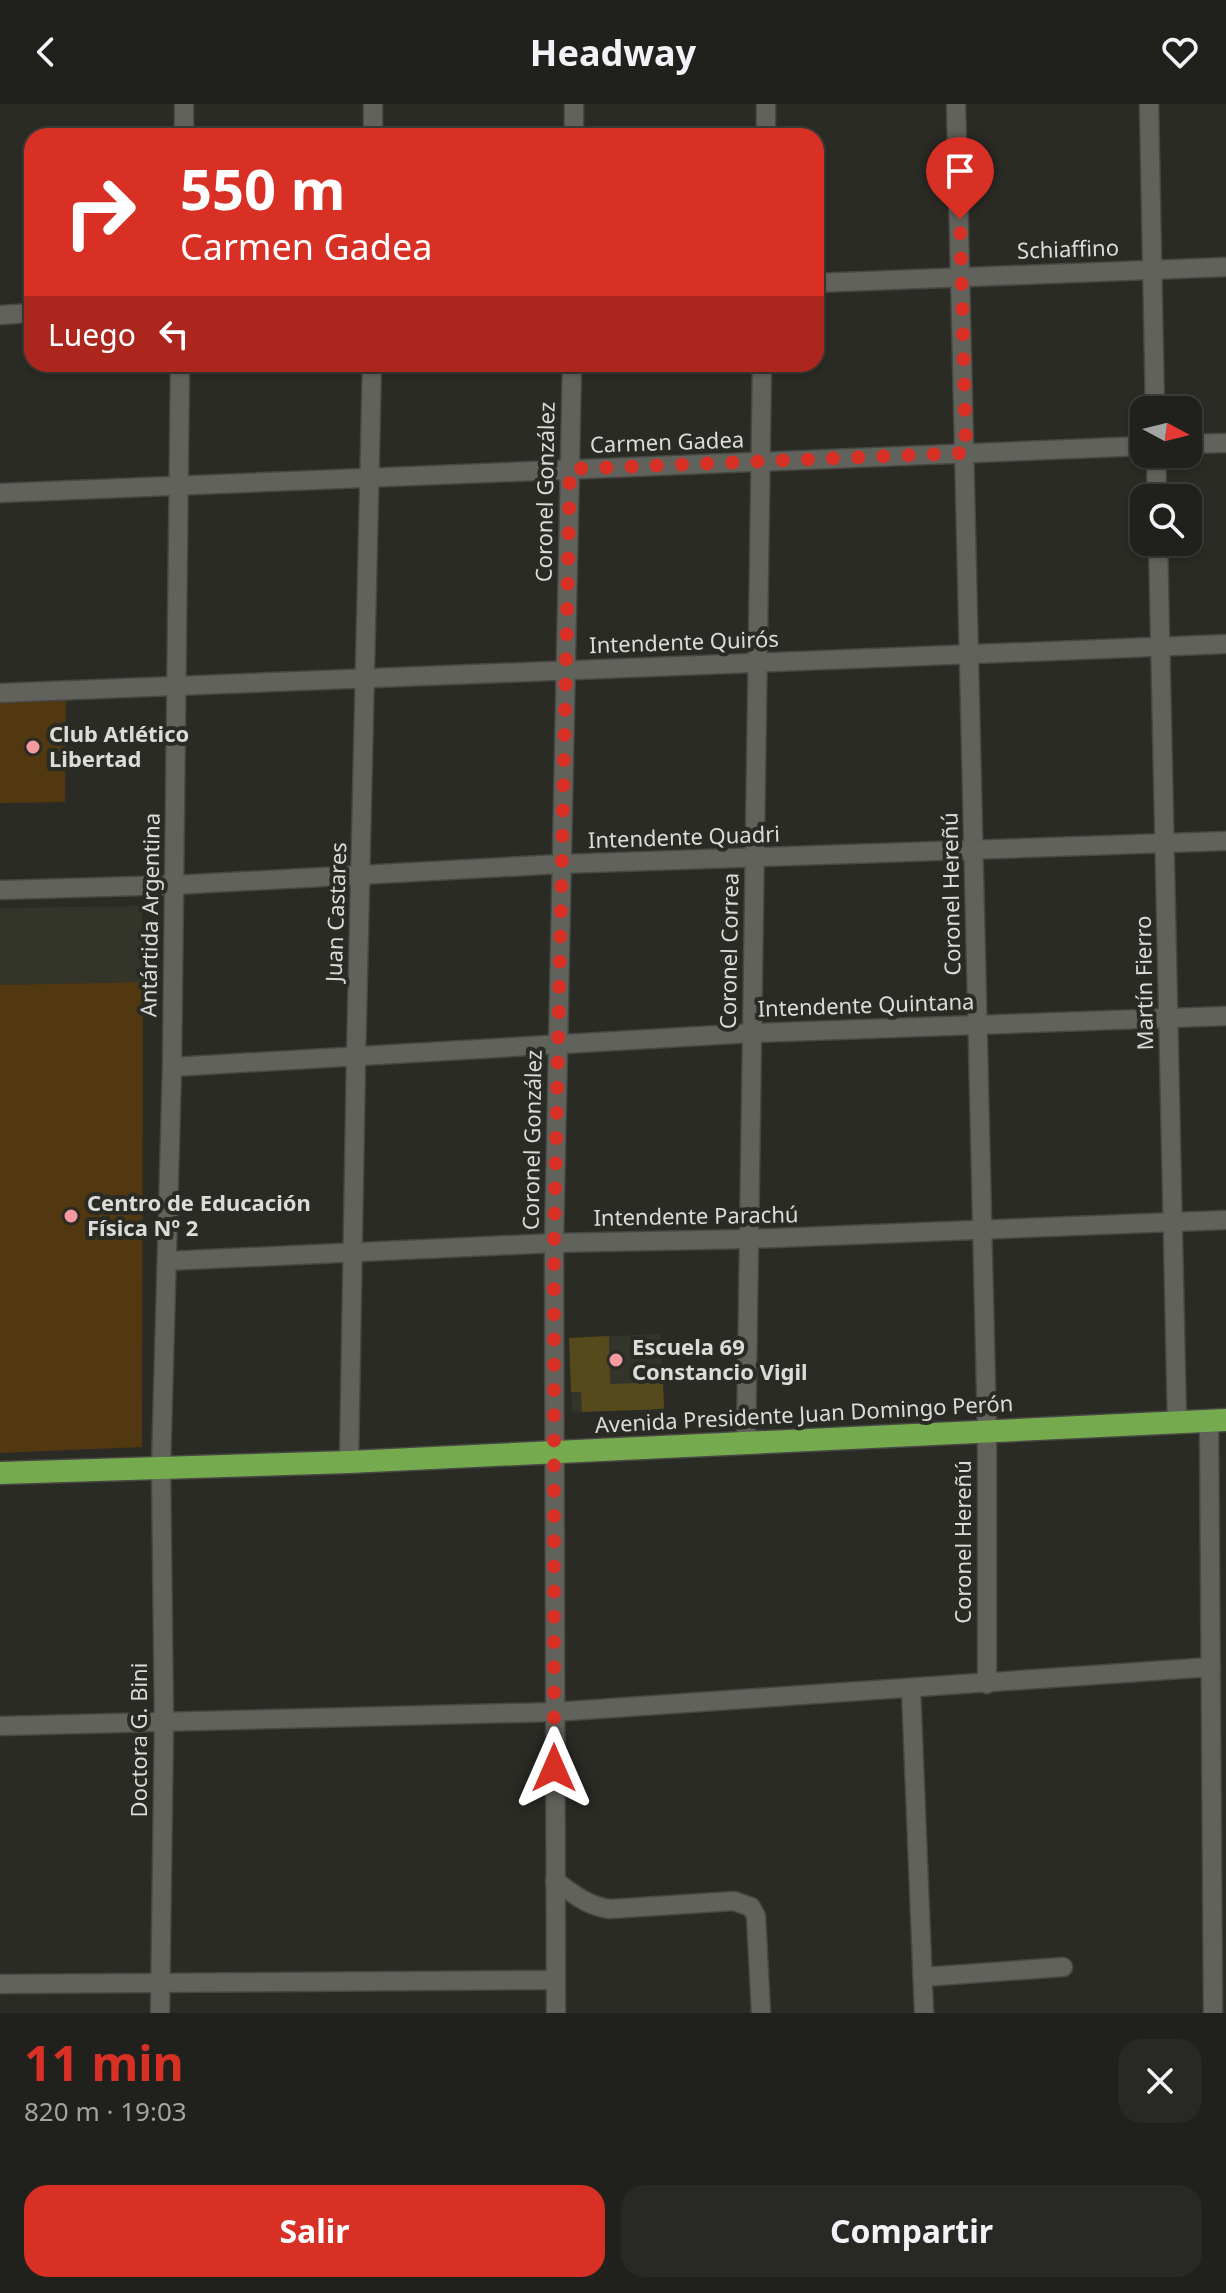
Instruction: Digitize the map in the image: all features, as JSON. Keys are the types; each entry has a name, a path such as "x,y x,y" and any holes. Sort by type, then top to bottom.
{"highway":[{"name":"Avenida Presidente Juan Domingo Perón","path":"0,1473 349,1462 1218,1421"}],"street":[{"path":"184,104 184,128"},
{"path":"373,104 373,128"},
{"path":"574,104 574,128"},
{"path":"766,104 766,128"},
{"name":"Coronel Hereñú","path":"956,104 987,1432 987,1684"},
{"path":"1149,104 1155,396"},
{"name":"Schiaffino","path":"824,283 1226,267"},
{"path":"0,315 24,314"},
{"name":"Antártida Argentina","path":"161,1467 172,1067 180,372"},
{"name":"Juan Castares","path":"349,1462 372,372"},
{"name":"Coronel González","path":"556,2013 554,1243 572,372"},
{"name":"Coronel Correa","path":"746,1443 762,372"},
{"path":"1202,444 1226,443"},
{"name":"Carmen Gadea","path":"0,493 1130,447"},
{"name":"Martín Fierro","path":"1158,556 1177,1423"},
{"name":"Intendente Quirós","path":"0,693 1226,644"},
{"name":"Intendente Quadri","path":"0,890 174,885 561,864 1226,841"},
{"name":"Intendente Quintana","path":"172,1067 752,1033 1226,1016"},
{"name":"Intendente Parachú","path":"167,1261 554,1243 747,1239 1226,1220"},
{"path":"1213,2013 1219,1883 1219,1741 1211,1667 1218,1597 1218,1421"},
{"name":"Doctora G. Bini","path":"160,2013 164,1722 161,1467"},
{"path":"0,1726 554,1712 1211,1667"},
{"path":"911,1689 924,2013"},
{"path":"555,1881 585,1903 610,1909 734,1901 751,1907 756,1916 761,2013"},
{"path":"923,1977 1063,1967"},
{"path":"0,1984 555,1980"}],"shaded area":[{"name":"Club Atlético Libertad","path":"66,691 65,802 0,803 0,693"},
{"path":"142,906 143,982 0,985 0,908"},
{"name":"Centro de Educación Física Nº 2","path":"143,982 142,1447 0,1453 0,985"},
{"name":"Escuela 69 Constancio Vigil","path":"661,1334 664,1409 572,1412 569,1338"}],"building":[{"name":"Escuela 69 Constancio Vigil","path":"609,1336 610,1384 663,1382 664,1409 582,1412 581,1392 571,1392 569,1338"}],"place":[{"name":"Club Atlético Libertad","path":"33,747"},
{"name":"Centro de Educación Física Nº 2","path":"71,1216"},
{"name":"Escuela 69 Constancio Vigil","path":"616,1360"}],"route":[{"path":"554,1768 554,1243 570,469 966,453 960,219"}]}
